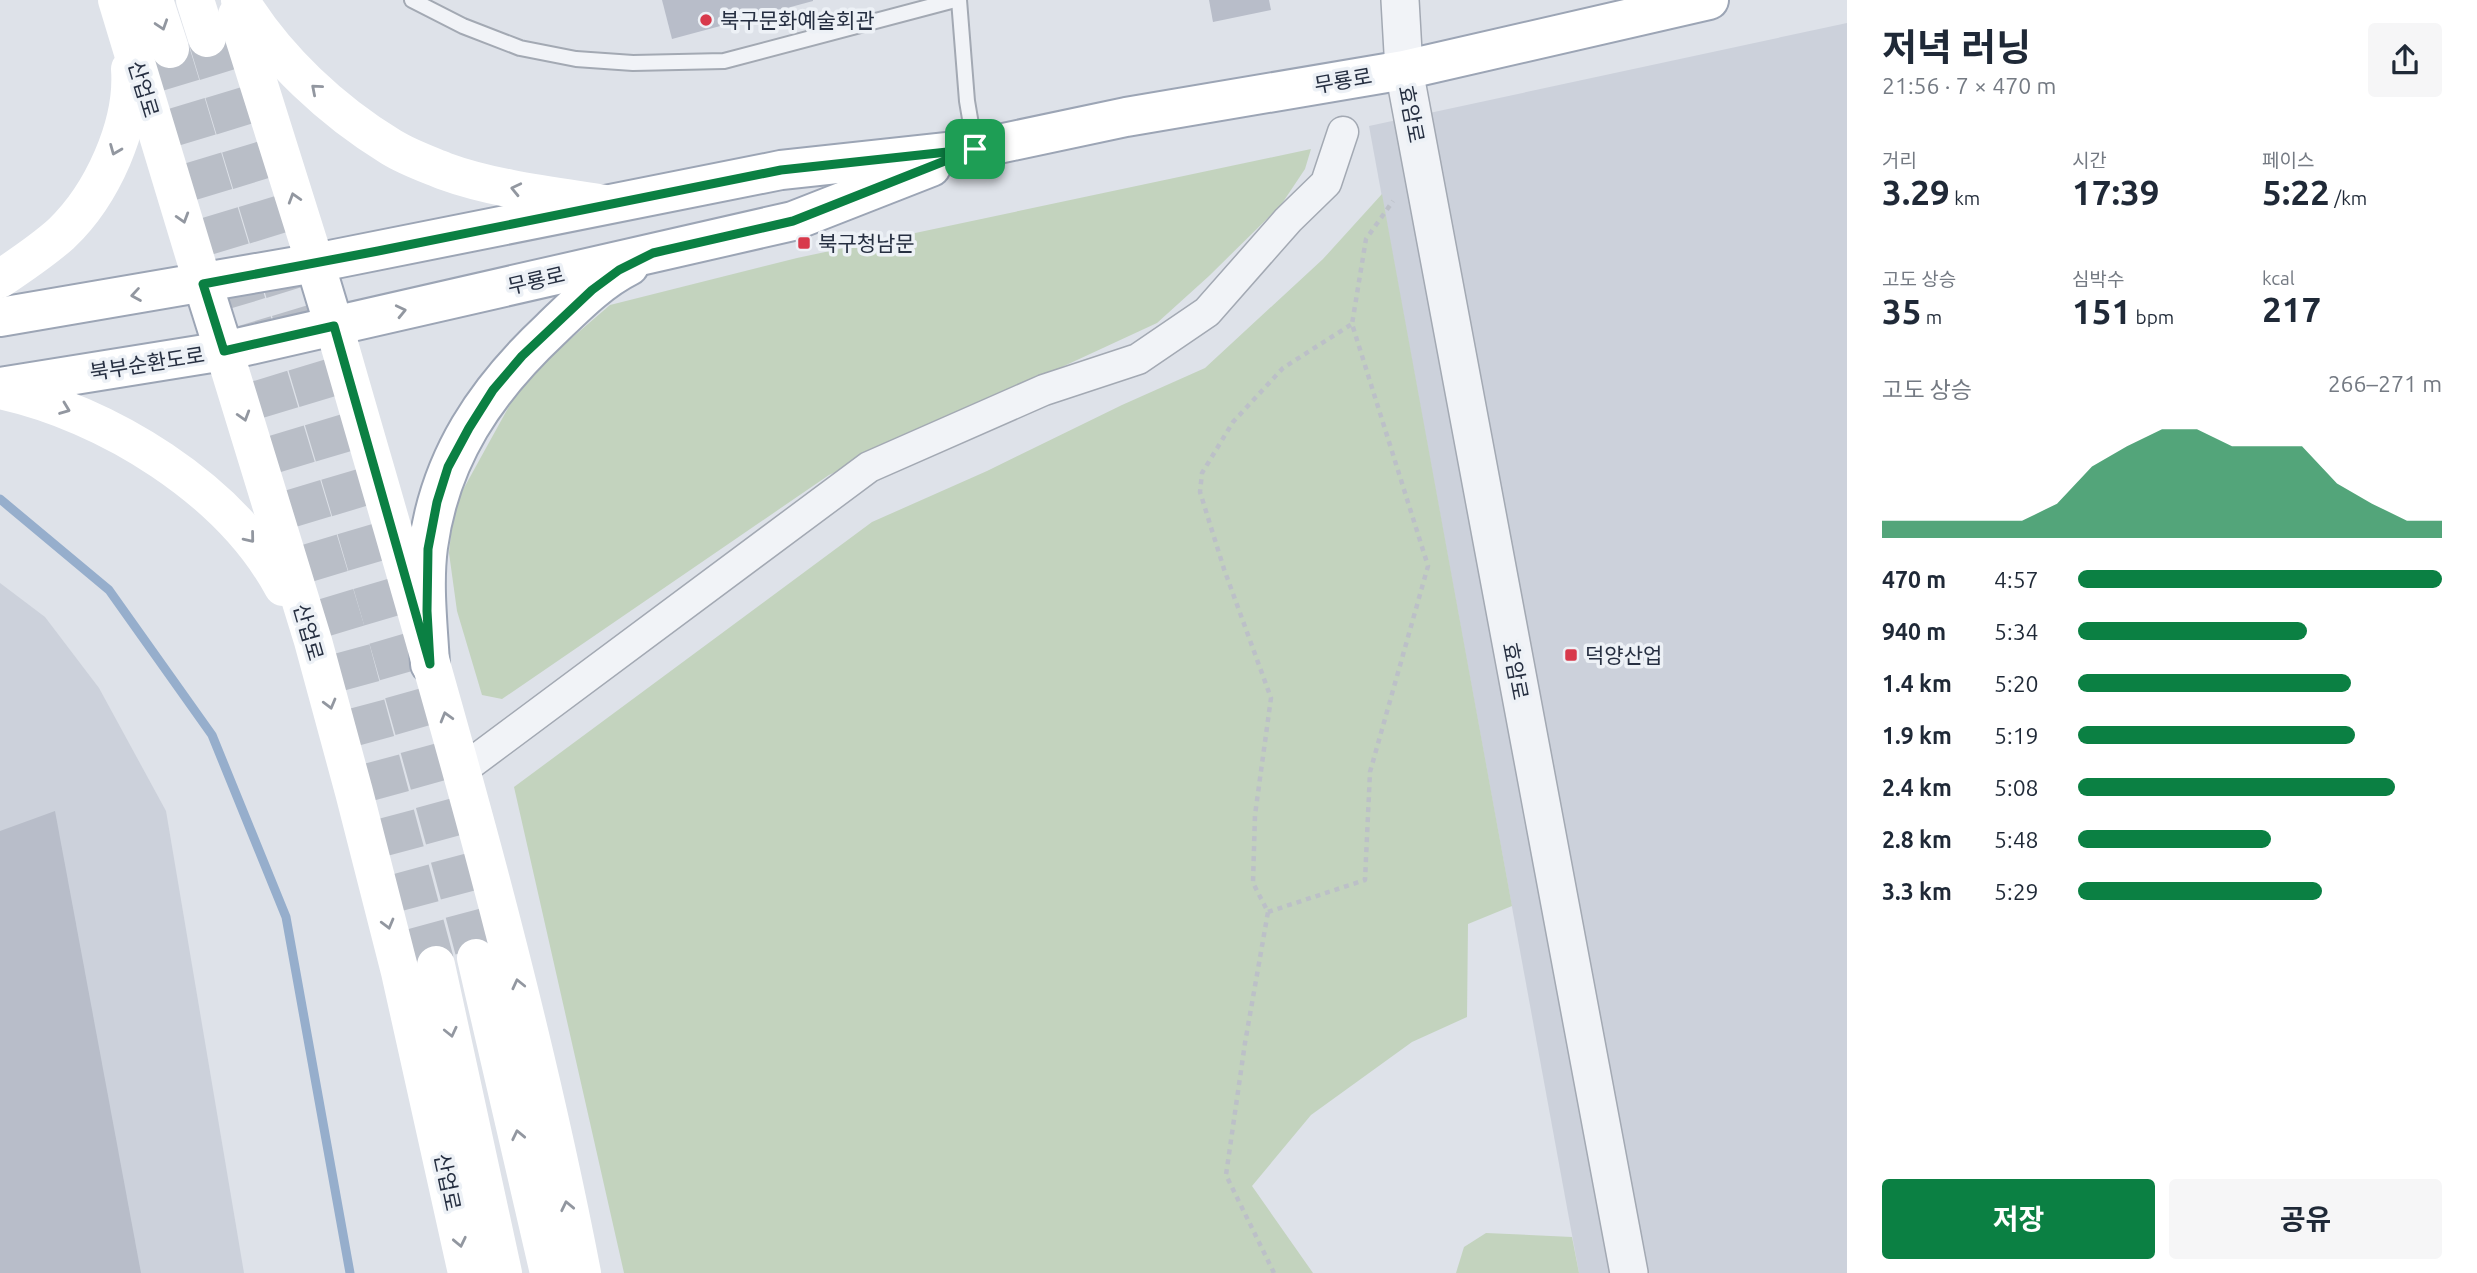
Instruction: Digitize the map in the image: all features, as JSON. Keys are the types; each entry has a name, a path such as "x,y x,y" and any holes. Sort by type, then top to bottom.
{"main road":[{"path":"154,0 170,49"},
{"path":"195,0 207,38"},
{"path":"232,0 334,326 462,770 511,951 582,1273"},
{"path":"240,0 258,31 296,71 348,117 392,148 446,172 519,190 607,205"},
{"name":"무룡로","path":"315,263 781,170 975,149 1126,117 1404,70 1629,8 1709,0"},
{"path":"0,279 30,259 62,232 89,200 113,156 127,119 132,85 122,18"},
{"name":"산업로","path":"122,18 313,641 400,972 467,1273"},
{"name":"무룡로","path":"334,326 793,221 975,149"},
{"path":"430,664 428,549 437,502 448,467 469,428 493,390 522,356 619,270 653,253"},
{"path":"0,317 315,263"},
{"name":"북부순환도로","path":"0,388 224,351 334,326"},
{"path":"0,388 34,397 122,435 207,496 242,528 271,564 313,641"},
{"path":"476,958 549,1273"},
{"name":"산업로","path":"436,965 503,1273"}],"street":[{"name":"효암로","path":"1400,0 1404,70 1629,1273"},
{"path":"462,770 869,467 1044,390 1138,359 1207,312 1288,220 1326,183 1343,132"}],"lane":[{"path":"412,0 463,26 520,48 576,60 633,63 724,61 957,0 967,101 975,149"}],"path":[{"path":"1268,912 1365,880 1370,772 1429,566 1352,324 1366,239 1393,202 1391,189"},
{"path":"1273,1273 1226,1175 1268,912 1253,884 1255,816 1271,698 1224,569 1200,492 1202,473 1233,422 1283,368 1352,324"}],"shaded area":[{"path":"1847,23 1847,1273 1579,1273 1369,126"},
{"path":"0,583 45,617 99,688 166,811 244,1273 0,1273"}],"green space":[{"path":"1311,149 1305,169 1281,205 1157,323 829,475 502,699 482,695 457,611 449,553 454,506 524,379 610,305 797,258"},
{"path":"1382,194 1512,906 1468,924 1467,1017 1412,1042 1311,1115 1252,1186 1313,1273 624,1273 514,787 872,522 1205,368 1323,259"},
{"path":"1486,1233 1572,1237 1579,1273 1456,1273 1464,1247"}],"building":[{"name":"북구문화예술회관","path":"662,0 813,0 813,1 672,39"},
{"path":"1209,0 1269,0 1271,10 1213,22"},
{"path":"55,811 141,1273 0,1273 0,831"}],"waterway":[{"path":"0,499 109,590 212,735 286,917 350,1273"}],"tunnel":[{"path":"207,38 380,611 476,958"},
{"path":"170,49 347,634 436,965"}],"place":[{"name":"북구문화예술회관","path":"706,20"},
{"name":"북구청남문","path":"804,243"},
{"name":"덕양산업","path":"1571,655"}],"route":[{"path":"975,149 793,221 653,253 619,270 592,290 522,356 493,390 469,428 448,467 437,502 428,549 430,664 334,326 224,351 203,284 781,170 975,149"}]}
